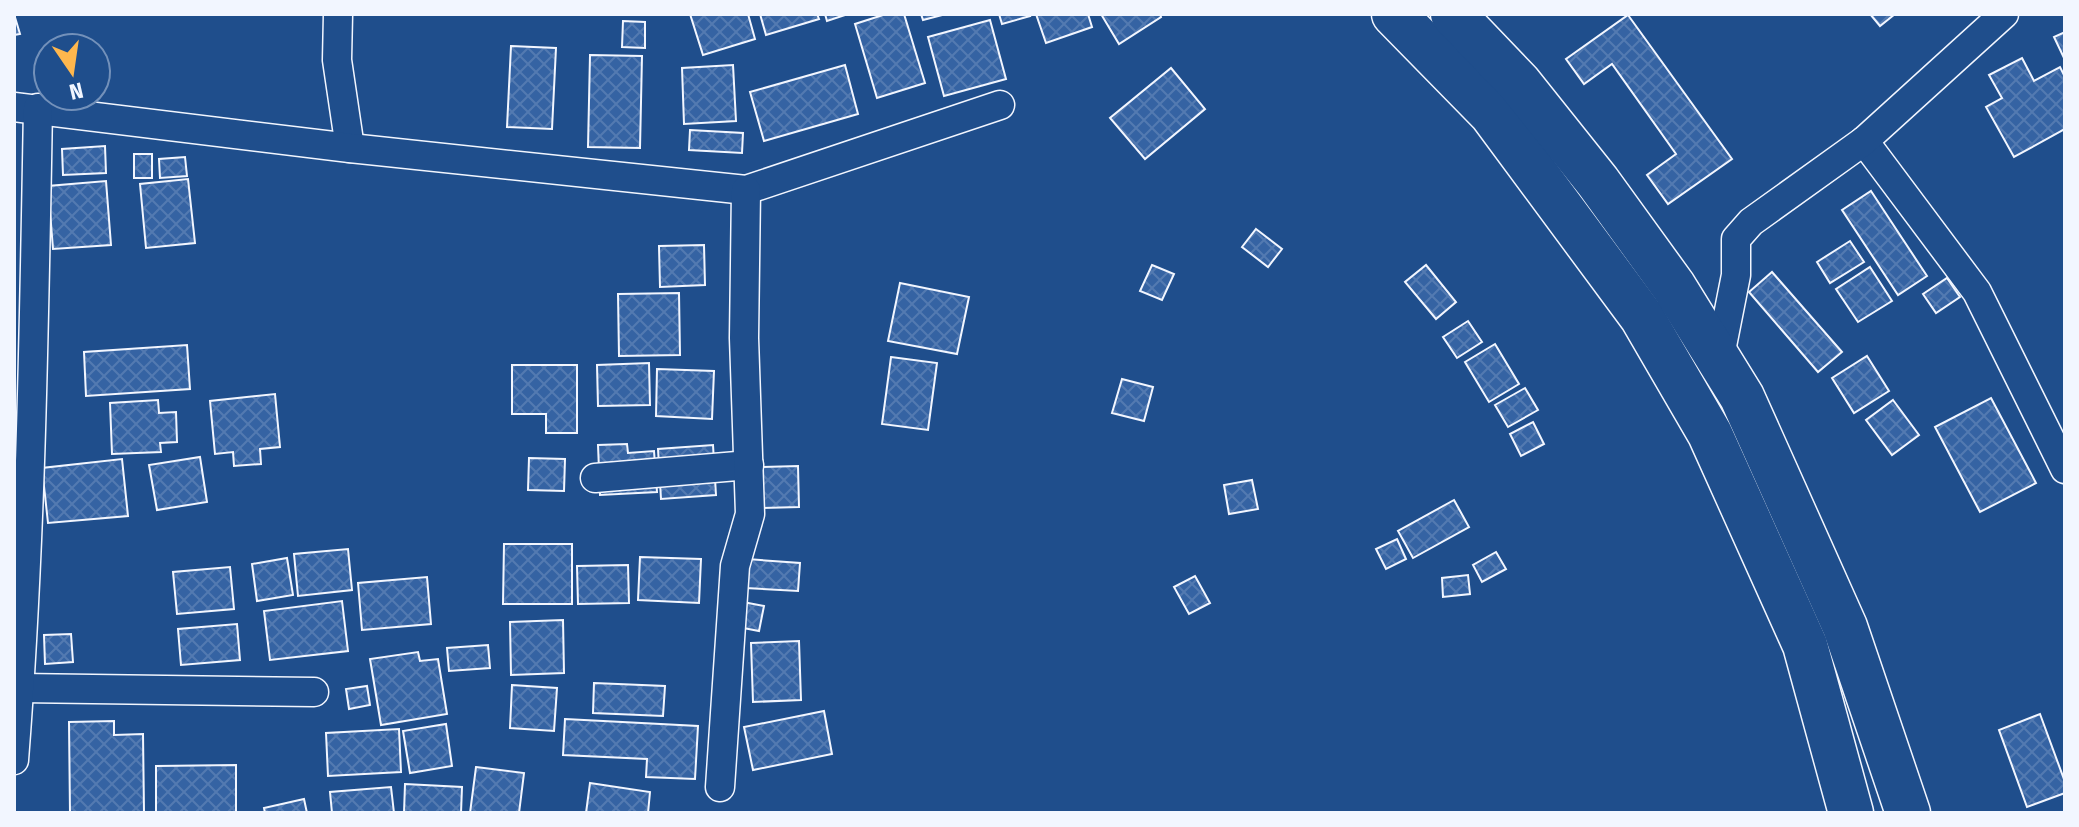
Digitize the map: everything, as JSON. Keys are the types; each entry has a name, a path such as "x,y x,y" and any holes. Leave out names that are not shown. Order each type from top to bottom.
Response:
{"highway":[{"path":"1394,14 1491,113 1642,317 1703,421 1805,645 1851,813"},
{"path":"1453,14 1519,83 1598,182 1674,287 1742,397 1845,627 1908,813"}],"street":[{"path":"338,14 337,60 350,148"},
{"path":"1719,361 1736,275 1736,239 1751,222 1864,141 2004,14"},
{"path":"14,760 20,688 33,367 26,108 350,148 746,190 1000,105"},
{"path":"1864,141 1977,292 2065,469"},
{"path":"720,787 735,566 750,514 744,338 746,190"},
{"path":"595,478 749,465"},
{"path":"20,688 314,692"}],"building":[{"path":"14,14 20,34 14,35"},
{"path":"690,14 748,14 755,39 703,55"},
{"path":"760,14 817,14 819,19 766,35"},
{"path":"825,14 848,14 827,21"},
{"path":"886,14 904,14 925,83 877,98 855,24"},
{"path":"921,14 946,14 923,20"},
{"path":"999,14 1029,14 1030,16 1002,24"},
{"path":"1036,14 1088,14 1092,27 1046,43"},
{"path":"1101,14 1160,14 1161,17 1119,44"},
{"path":"1870,14 1895,14 1880,26"},
{"path":"1628,15 1732,159 1668,204 1647,175 1676,154 1612,64 1584,84 1566,59"},
{"path":"990,20 1006,79 944,96 928,37"},
{"path":"623,21 645,22 645,48 622,47"},
{"path":"2065,32 2065,60 2054,37"},
{"path":"511,46 556,48 552,129 507,127"},
{"path":"590,55 642,56 640,148 588,147"},
{"path":"2022,58 2034,81 2060,67 2065,77 2065,129 2014,157 1986,107 2002,98 1989,75"},
{"path":"733,65 736,121 684,124 682,68"},
{"path":"845,65 858,114 764,141 750,92"},
{"path":"1171,68 1205,109 1145,159 1110,118"},
{"path":"690,130 743,133 742,153 689,150"},
{"path":"105,146 106,173 63,175 62,149"},
{"path":"134,154 152,154 152,178 134,178"},
{"path":"185,157 187,176 160,178 159,159"},
{"path":"188,179 195,243 146,248 140,184"},
{"path":"106,181 111,245 53,249 48,186"},
{"path":"1871,191 1927,276 1898,295 1842,210"},
{"path":"1256,229 1282,249 1268,267 1242,247"},
{"path":"1850,241 1864,262 1830,283 1817,262"},
{"path":"704,245 705,285 660,287 659,246"},
{"path":"1152,265 1174,274 1162,300 1140,291"},
{"path":"1426,265 1456,302 1436,319 1405,282"},
{"path":"1870,267 1892,301 1858,322 1836,289"},
{"path":"1772,272 1842,352 1818,372 1749,292"},
{"path":"1947,278 1960,297 1936,313 1923,294"},
{"path":"900,283 969,297 957,354 888,341"},
{"path":"679,293 680,355 619,356 618,294"},
{"path":"1468,321 1482,342 1457,358 1443,337"},
{"path":"1495,344 1519,384 1489,402 1465,362"},
{"path":"187,345 190,389 86,396 84,352"},
{"path":"1867,356 1889,391 1854,413 1832,378"},
{"path":"891,357 937,363 928,430 882,424"},
{"path":"649,363 650,405 598,406 597,365"},
{"path":"512,365 577,365 577,433 546,433 546,414 512,414"},
{"path":"657,369 714,371 712,419 656,416"},
{"path":"1122,379 1153,387 1144,421 1112,413"},
{"path":"1525,388 1538,410 1508,427 1495,405"},
{"path":"275,394 280,447 260,449 261,464 234,466 233,452 215,454 210,401"},
{"path":"1991,398 2036,483 1980,512 1935,427"},
{"path":"158,400 159,413 176,412 177,442 160,443 161,452 112,454 110,403"},
{"path":"1893,400 1919,435 1892,455 1866,420"},
{"path":"1533,422 1544,444 1521,456 1510,434"},
{"path":"627,444 628,453 654,451 657,492 600,495 598,445"},
{"path":"713,445 716,495 661,499 658,449"},
{"path":"200,457 207,502 157,510 149,465"},
{"path":"529,458 565,459 564,491 528,490"},
{"path":"122,459 128,516 48,523 42,468"},
{"path":"798,466 799,507 759,508 758,467"},
{"path":"1252,480 1258,509 1229,514 1224,485"},
{"path":"1454,500 1469,527 1413,558 1398,531"},
{"path":"1397,539 1406,559 1386,569 1376,549"},
{"path":"504,544 572,544 572,604 503,604"},
{"path":"348,549 352,590 298,596 294,554"},
{"path":"1496,552 1506,569 1482,582 1473,565"},
{"path":"640,557 701,559 699,603 638,600"},
{"path":"287,558 293,595 257,601 252,564"},
{"path":"747,559 800,563 798,591 746,588"},
{"path":"628,565 629,603 578,604 577,566"},
{"path":"230,567 234,609 177,614 173,572"},
{"path":"1468,575 1470,594 1443,597 1442,578"},
{"path":"1195,576 1210,603 1189,614 1174,587"},
{"path":"427,577 431,624 362,630 358,583"},
{"path":"342,601 348,651 270,660 264,611"},
{"path":"743,602 764,606 759,631 738,627"},
{"path":"563,620 564,673 511,675 510,622"},
{"path":"237,624 240,660 181,665 178,629"},
{"path":"71,634 73,662 45,664 44,635"},
{"path":"799,641 801,700 753,702 751,643"},
{"path":"488,645 490,668 449,671 447,648"},
{"path":"418,652 420,661 438,659 447,714 381,725 370,659"},
{"path":"594,683 665,686 663,716 593,713"},
{"path":"512,685 557,688 554,731 510,728"},
{"path":"367,686 370,705 349,709 346,689"},
{"path":"824,711 832,754 753,770 744,727"},
{"path":"2040,714 2065,782 2065,793 2027,807 1999,730"},
{"path":"565,719 698,726 695,779 646,777 647,759 563,755"},
{"path":"114,721 114,735 143,734 144,812 70,813 69,722"},
{"path":"446,724 452,766 410,773 403,731"},
{"path":"399,729 401,772 328,776 326,733"},
{"path":"236,765 236,813 156,813 156,766"},
{"path":"476,767 524,773 519,813 470,813"},
{"path":"590,783 650,792 648,813 586,813"},
{"path":"405,784 462,787 461,813 404,813"},
{"path":"391,787 394,813 332,813 330,792"},
{"path":"304,799 307,813 265,813 264,808"}]}
